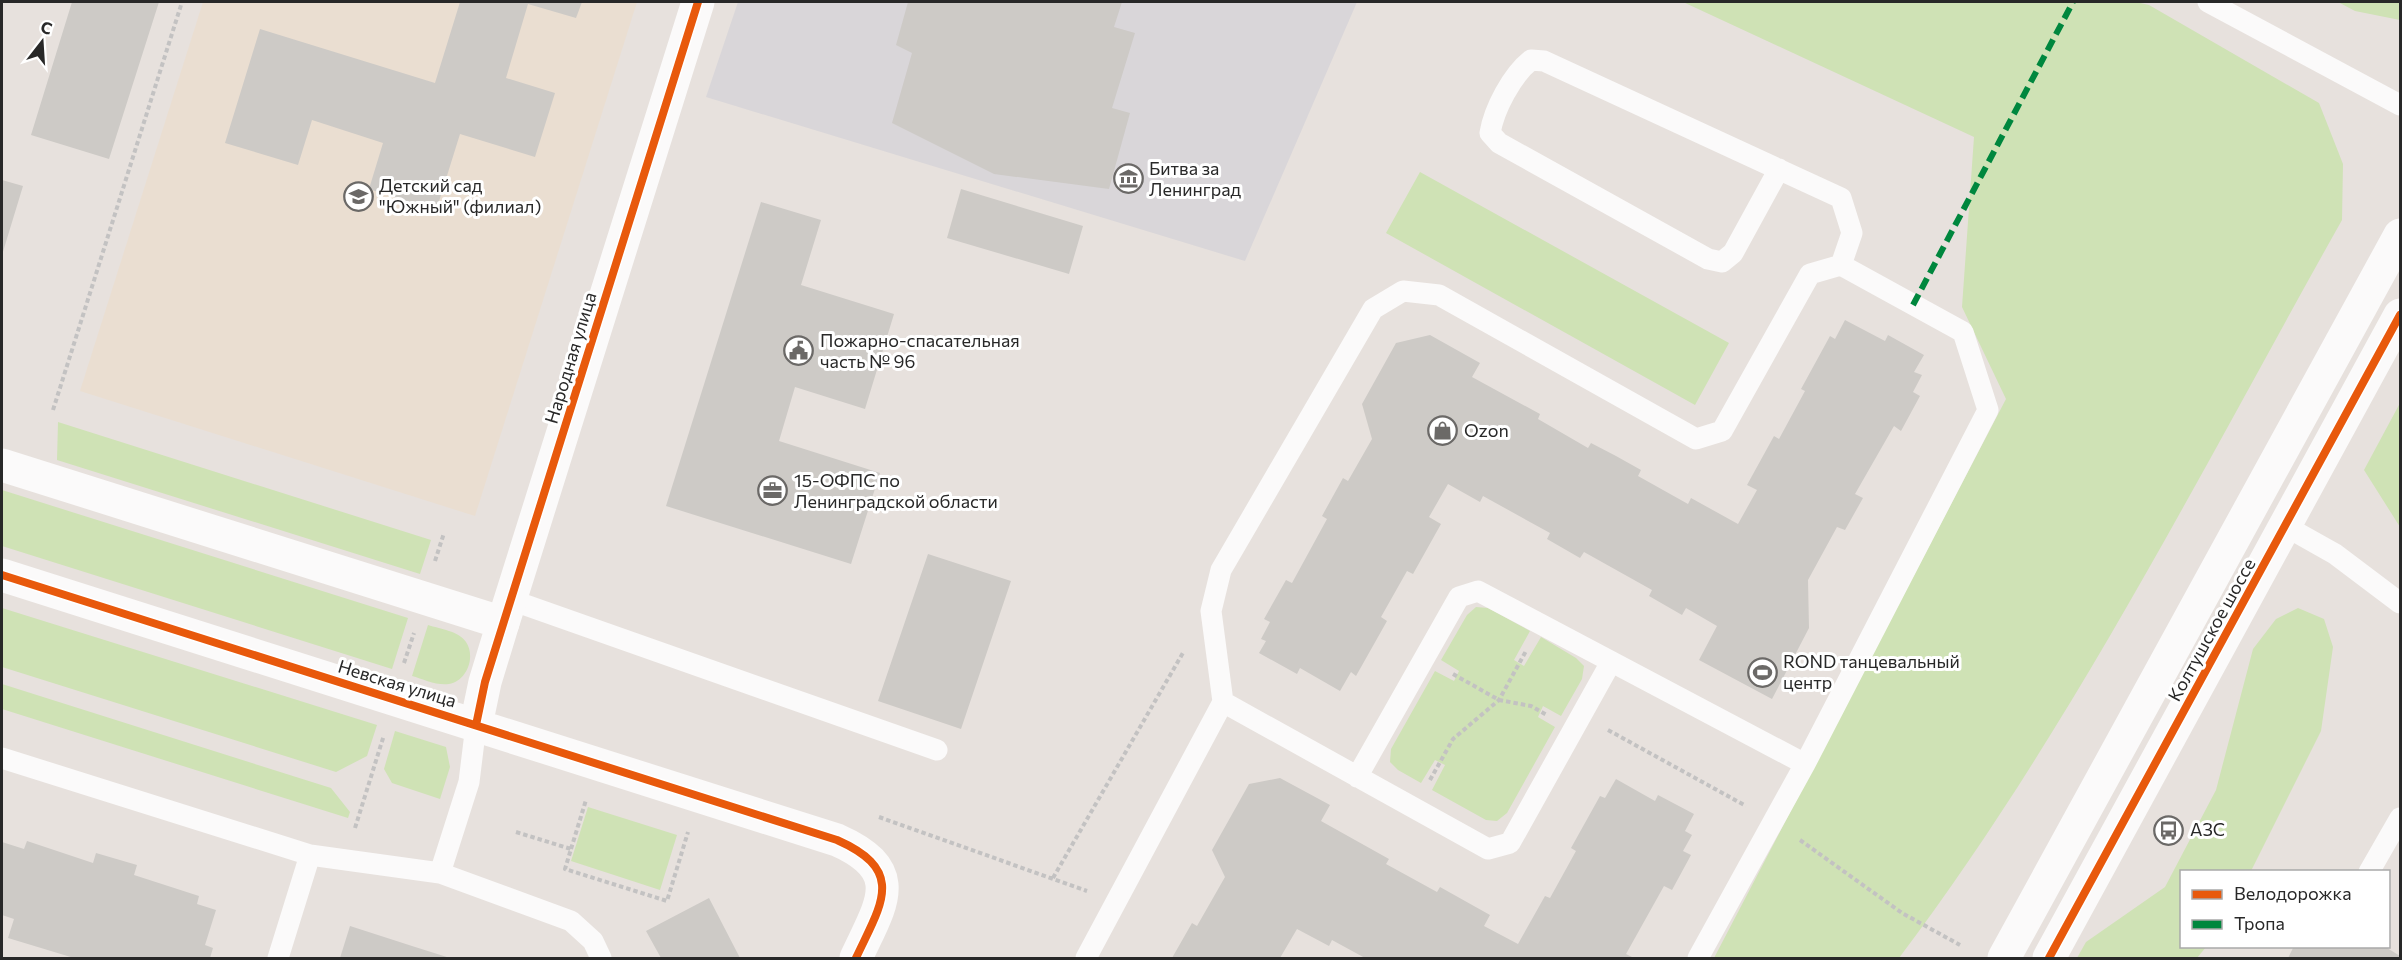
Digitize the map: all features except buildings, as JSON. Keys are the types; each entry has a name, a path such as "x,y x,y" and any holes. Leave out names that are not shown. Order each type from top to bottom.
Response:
{"street":[{"name":"Народная улица","path":"476,725 485,682 698,2"},
{"name":"Колтушское шоссе","path":"2004,958 2400,235"},
{"name":"Колтушское шоссе","path":"2049,958 2400,315"},
{"path":"2,465 507,612"},
{"name":"Невская улица","path":"2,575 837,840 859,850 878,868 884,890 879,909 856,958"}],"lane":[{"path":"2208,2 2400,105"},
{"path":"1779,170 1733,253 1722,262 1708,259 1499,143 1490,133 1492,119 1521,68 1531,60 1544,61 1841,198 1852,233 1841,265"},
{"path":"1086,958 1223,702 1211,611 1221,570 1372,309 1403,291 1439,295 1696,439 1722,431 1810,274 1841,265 1963,332 1988,410 1805,764 1698,958"},
{"path":"2285,526 2336,554 2400,603"},
{"path":"1357,777 1459,597 1478,591 1805,764"},
{"path":"507,612 937,750"},
{"path":"1223,702 1488,849 1510,843 1611,662"},
{"path":"440,873 469,783 476,725"},
{"path":"2,758 310,855 440,873 571,921 593,941 601,958"},
{"path":"2370,870 2398,828"},
{"path":"278,958 310,855"}],"path":[{"path":"53,410 182,2"},
{"path":"433,566 444,533"},
{"path":"1053,878 1187,646 1211,611"},
{"path":"1414,808 1453,739 1499,700 1541,624"},
{"path":"401,672 415,631"},
{"path":"1424,658 1499,700 1531,706 1577,723 1774,821 1902,913 1960,945"},
{"path":"345,860 386,728"},
{"path":"598,803 587,799 565,869 667,901 689,831 677,827"},
{"path":"870,814 1117,902"},
{"path":"516,832 571,849"}],"shaded area":[{"name":"Детский сад \"Южный\" (филиал)","path":"203,2 637,2 475,516 80,391"},
{"name":"Битва за Ленинград","path":"738,2 1357,2 1245,261 706,97"}],"green space":[{"path":"1683,2 2136,2 2149,5 2319,103 2343,164 2342,220 2186,503 2078,690 2021,782 1962,871 1899,958 1714,958 2006,399 1962,307 1974,137"},
{"path":"2338,2 2400,2 2400,20 2355,11"},
{"path":"1420,172 1729,343 1695,405 1386,233"},
{"path":"2400,403 2400,527 2364,470"},
{"path":"58,422 431,540 420,574 57,460"},
{"path":"2,490 408,618 392,669 2,546"},
{"path":"1476,607 1488,608 1530,631 1514,660 1524,666 1541,637 1576,658 1584,666 1582,679 1561,716 1543,706 1538,717 1555,727 1507,813 1497,821 1486,820 1432,790 1445,765 1435,760 1421,783 1398,770 1390,762 1391,749 1435,671 1454,681 1459,671 1441,660 1467,615"},
{"path":"2,608 377,725 367,756 336,772 2,667"},
{"path":"2298,608 2324,619 2333,647 2321,731 2252,870 2180,870 2180,948 2205,948 2197,958 2077,958 2086,942 2165,887 2216,790 2253,649 2276,619"},
{"path":"428,625 459,635 469,648 468,668 455,682 440,684 412,676"},
{"path":"2,684 331,788 350,812 348,818 2,709"},
{"path":"395,731 446,747 450,767 440,799 392,783 384,769"},
{"path":"588,807 677,835 660,890 571,861"}],"marked path":[{"path":"1913,305 2073,2"}],"cycle path":[{"path":"476,725 485,682 698,2"},
{"path":"2049,958 2400,315"},
{"path":"2,575 837,840 859,852 873,864 880,877 882,890 879,905 856,958"}],"place":[{"name":"Битва за Ленинград","path":"1128,179"},
{"name":"Детский сад \"Южный\" (филиал)","path":"358,196"},
{"name":"Пожарно-спасательная часть № 96","path":"799,351"},
{"name":"Ozon","path":"1443,431"},
{"name":"15-ОФПС по Ленинградской области","path":"773,491"},
{"name":"ROND танцевальный центр","path":"1762,672"},
{"name":"АЗС","path":"2169,830"}]}
